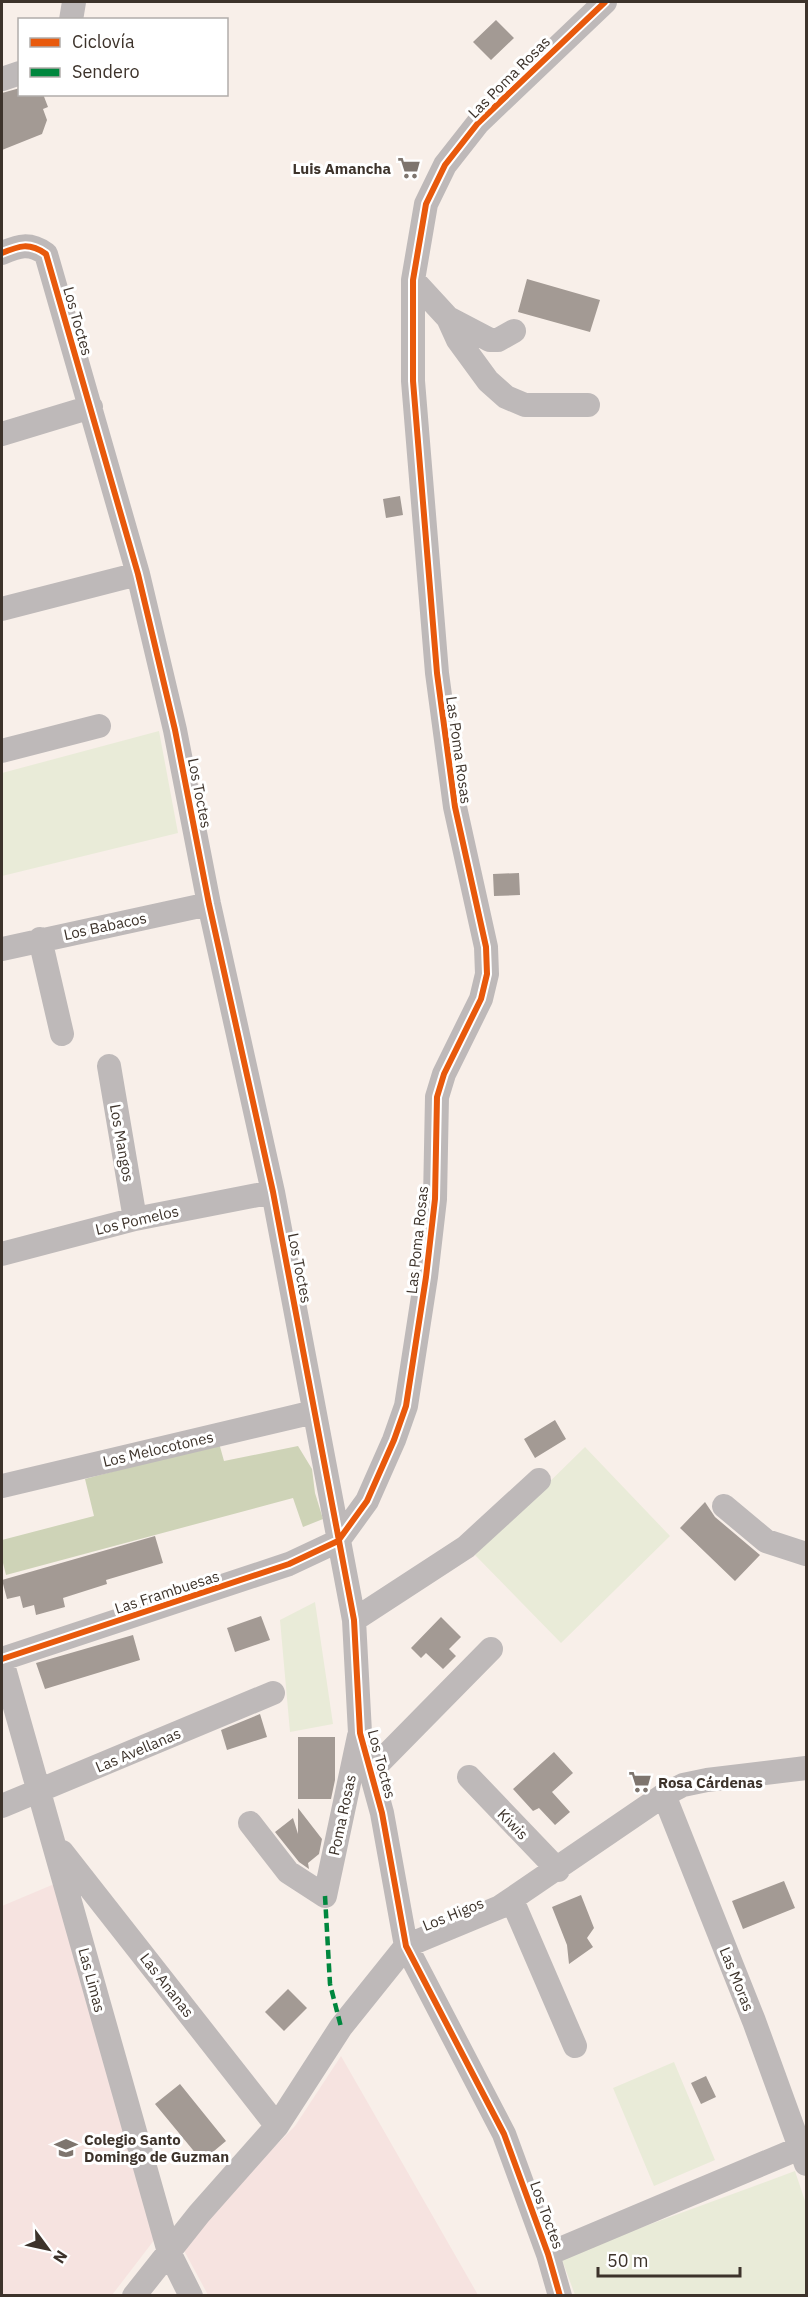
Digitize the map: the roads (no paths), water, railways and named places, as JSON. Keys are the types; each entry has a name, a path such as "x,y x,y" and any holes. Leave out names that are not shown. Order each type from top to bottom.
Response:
{"street":[{"path":"71,18 74,2"},
{"name":"Las Poma Rosas","path":"338,1541 367,1501 382,1471 406,1406 426,1277 435,1198 437,1097 444,1074 481,999 487,974 486,946 455,807 437,673 413,381 413,280 426,204 445,165 478,123 605,2"},
{"path":"2,80 18,74"},
{"name":"Los Toctes","path":"2,253 24,244 36,247 46,254 138,574 175,730 209,904 273,1192 354,1620 360,1733 382,1813 406,1946 504,2134 548,2254 560,2295"},
{"path":"413,280 448,318 458,340 488,381 506,397 525,405 588,405"},
{"path":"448,318 490,340 498,340 514,332"},
{"path":"2,434 90,407"},
{"path":"2,609 138,574"},
{"path":"2,751 99,726"},
{"name":"Los Babacos","path":"2,949 209,904"},
{"path":"40,939 62,1034"},
{"name":"Los Mangos","path":"109,1066 135,1219"},
{"name":"Los Pomelos","path":"2,1254 135,1219 273,1192"},
{"name":"Los Melocotones","path":"2,1486 314,1412"},
{"path":"354,1620 466,1547 539,1480"},
{"path":"724,1506 766,1541 807,1554"},
{"name":"Las Frambuesas","path":"2,1660 289,1564 338,1541"},
{"path":"370,1772 491,1649"},
{"name":"Las Limas","path":"2,1660 169,2252 192,2295"},
{"name":"Las Avellanas","path":"2,1806 273,1693"},
{"name":"Poma Rosas","path":"250,1823 288,1872 326,1896 360,1733"},
{"name":"Los Higos","path":"134,2295 277,2126 341,2027 406,1946 500,1907 558,1870 664,1795 683,1785 807,1768"},
{"name":"Kiwis","path":"469,1777 558,1870"},
{"name":"Las Moras","path":"664,1795 754,2021 803,2156"},
{"name":"Las Ananas","path":"55,1844 277,2126"},
{"path":"512,1900 575,2046"},
{"path":"548,2254 803,2156"}],"place":[{"name":"Luis Amancha","path":"409,168"},
{"name":"Rosa Cárdenas","path":"640,1782"},
{"name":"Colegio Santo Domingo de Guzman","path":"66,2148"}]}
